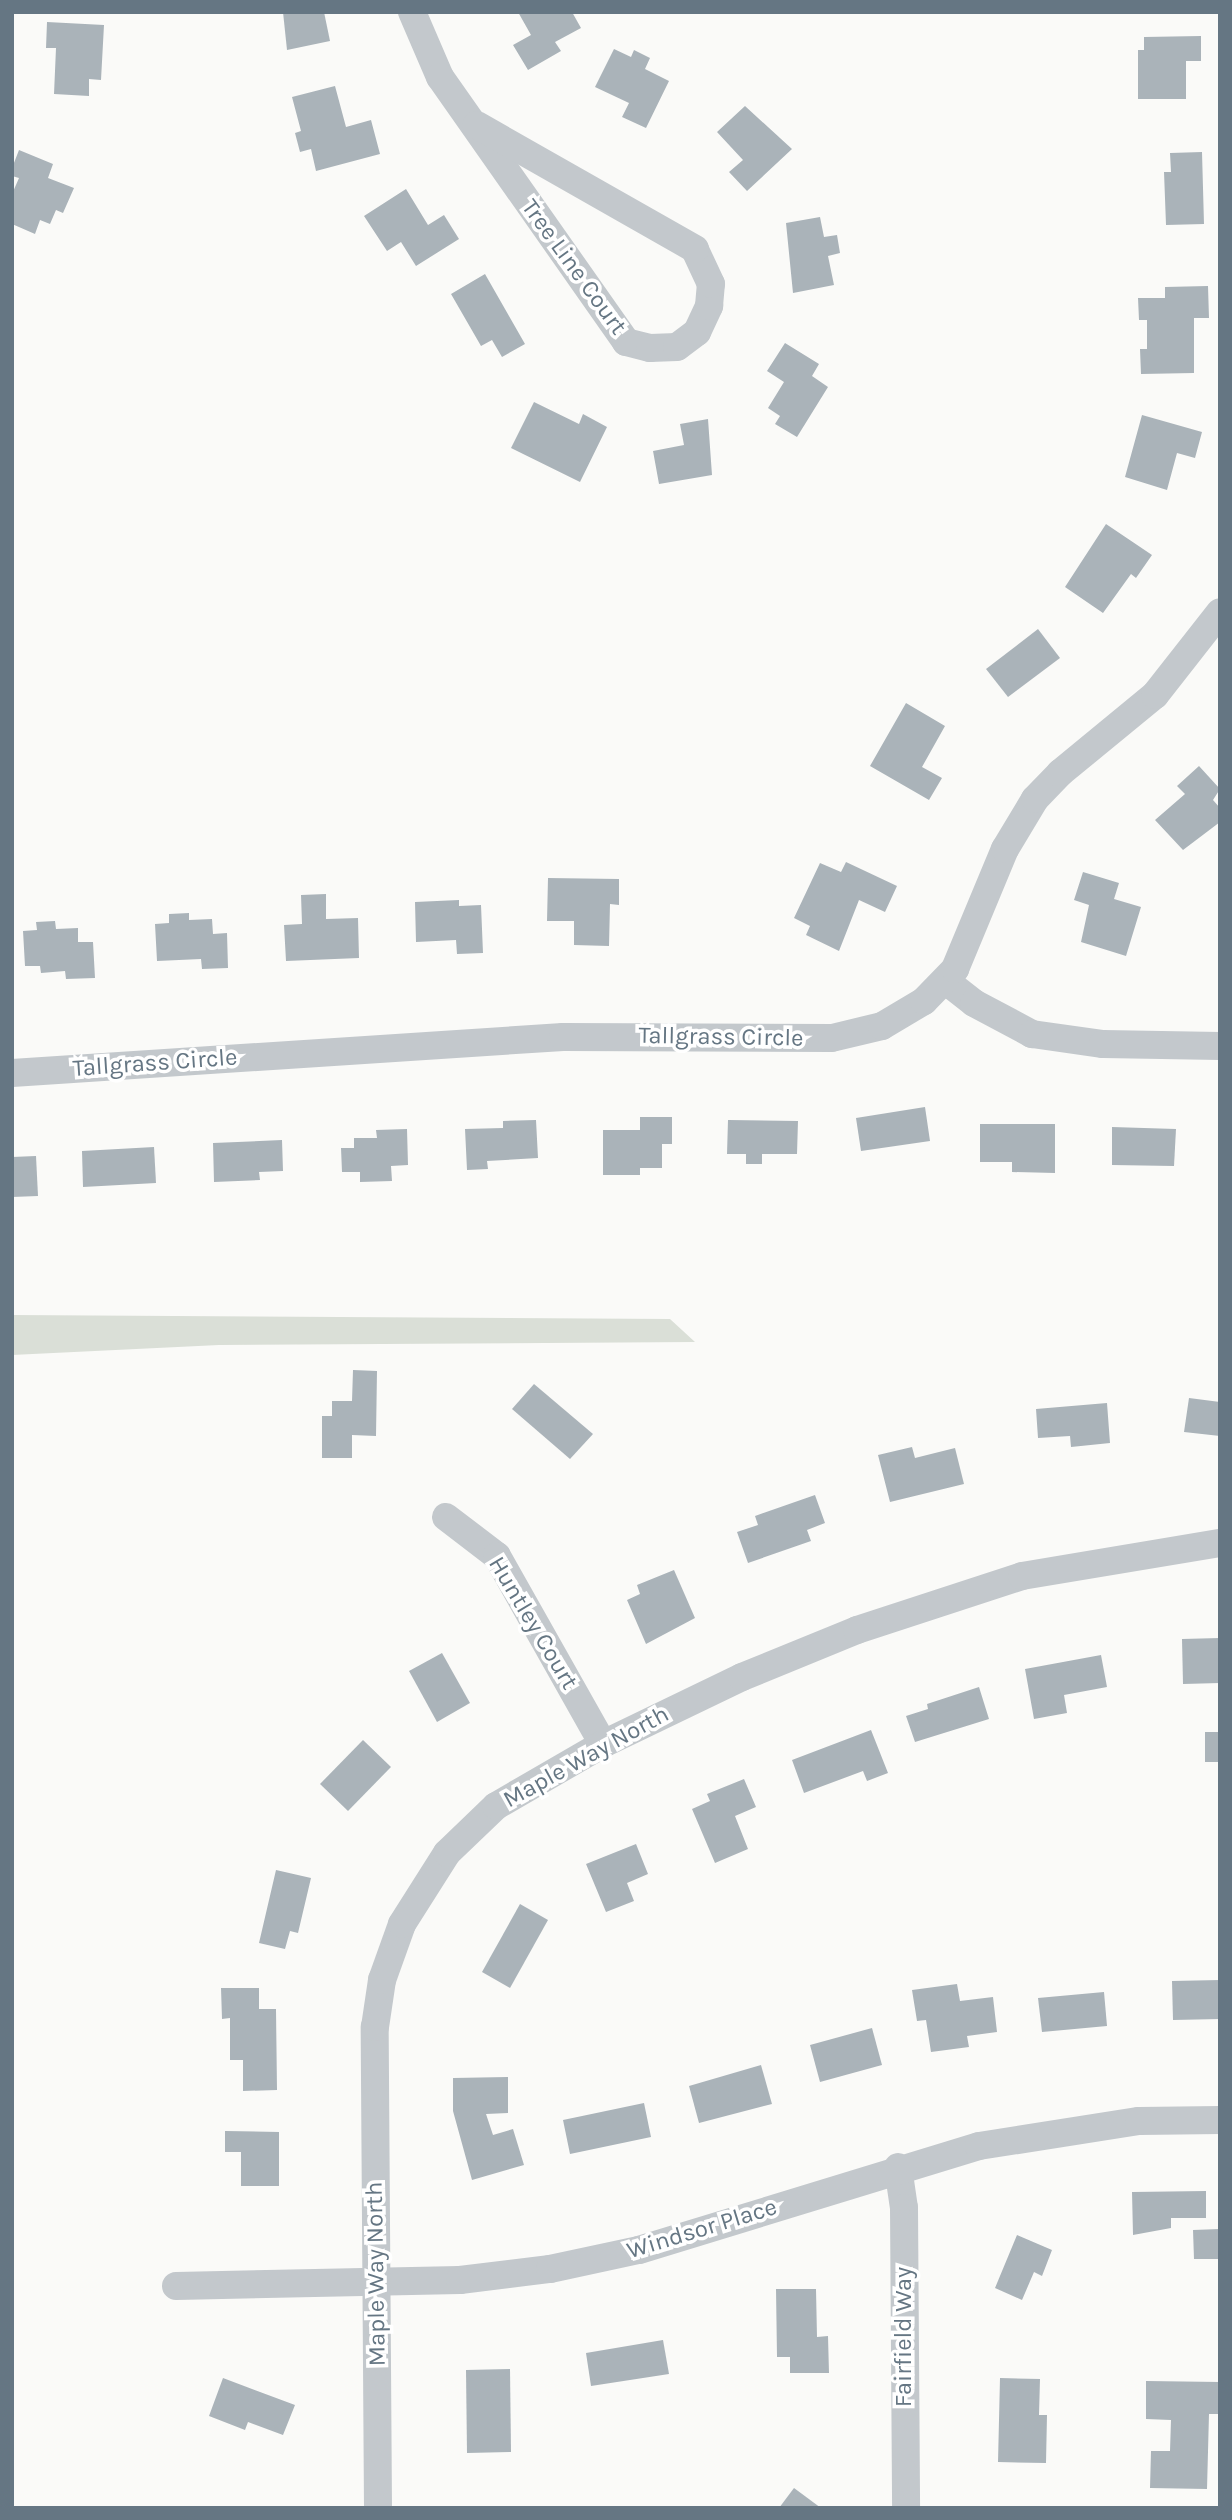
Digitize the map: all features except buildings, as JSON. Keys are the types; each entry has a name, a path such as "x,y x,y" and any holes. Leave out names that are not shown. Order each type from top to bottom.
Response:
{"street":[{"name":"Tree Line Court","path":"412,12 440,77 477,125 540,224 626,342 650,348 677,347 697,332 709,306 711,284 695,249 477,125"},
{"name":"Tallgrass Circle","path":"12,1073 563,1037 832,1038 882,1026 925,1001 946,981 967,947 1019,821 1060,773 1155,695 1183,664 1220,612"},
{"path":"946,981 1002,1020 1043,1036 1103,1044 1220,1046"},
{"name":"Huntley Court","path":"446,1517 497,1556 603,1744"},
{"name":"Maple Way North","path":"378,2508 375,2027 382,1980 402,1924 428,1878 470,1828 528,1785 603,1744 742,1677 934,1601 1102,1559 1220,1543"},
{"name":"Windsor Place","path":"176,2286 377,2284 504,2276 639,2250 898,2167 1060,2130 1220,2120"},
{"name":"Fairfield Way","path":"898,2167 904,2208 906,2508"}],"shaded area":[{"path":"12,1315 670,1319 695,1342 219,1345 12,1355"}]}
